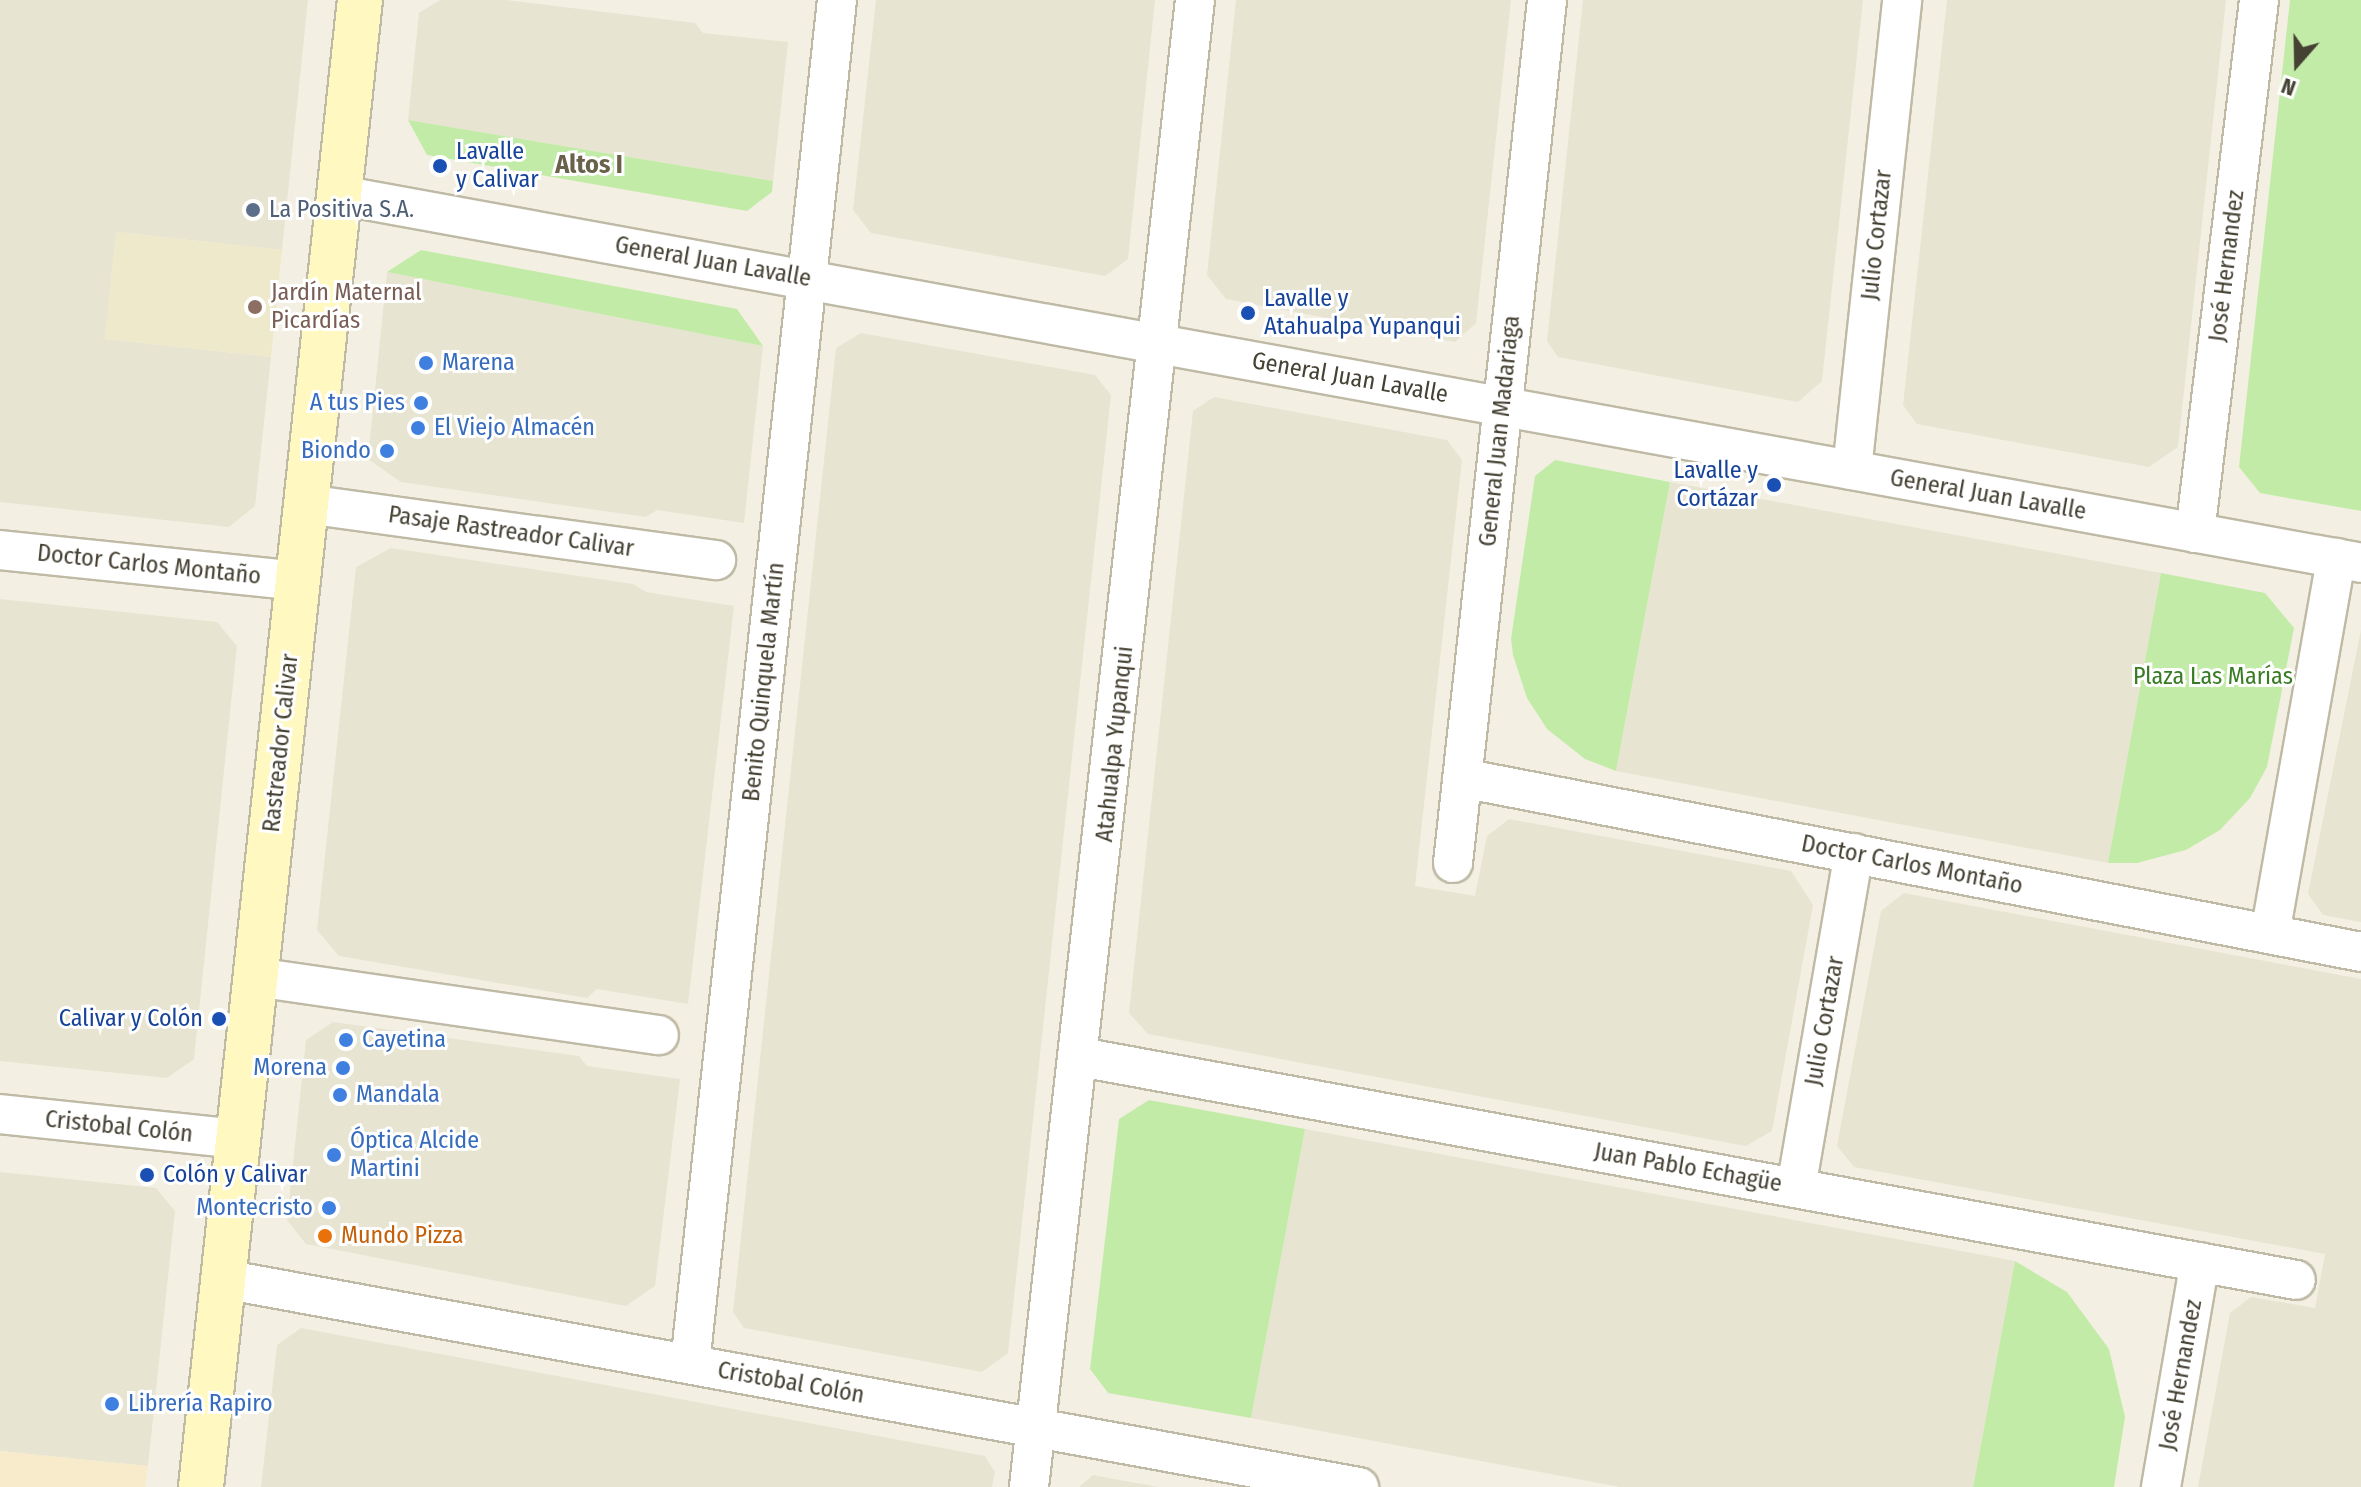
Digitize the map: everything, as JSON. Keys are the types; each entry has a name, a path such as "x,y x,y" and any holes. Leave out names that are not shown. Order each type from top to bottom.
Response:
{"main road":[{"name":"Rastreador Calivar","path":"201,1487 360,0"}],"street":[{"name":"Benito Quinquela Martín","path":"690,1364 837,0"},
{"name":"Atahualpa Yupanqui","path":"1029,1487 1039,1429 1195,0"},
{"name":"General Juan Madariaga","path":"1453,863 1547,0"},
{"name":"Julio Cortazar","path":"1852,470 1902,0"},
{"name":"José Hernandez","path":"2195,533 2259,0"},
{"name":"General Juan Lavalle","path":"339,195 2348,561"},
{"name":"Pasaje Rastreador Calivar","path":"306,504 716,560"},
{"name":"Doctor Carlos Montaño","path":"0,550 298,581"},
{"path":"2270,934 2348,561"},
{"name":"Doctor Carlos Montaño","path":"1462,778 2361,952"},
{"name":"Julio Cortazar","path":"1796,1188 1854,853"},
{"path":"255,977 659,1035"},
{"name":"Juan Pablo Echagüe","path":"1080,1057 2296,1280"},
{"name":"Cristobal Colón","path":"0,1114 238,1139"},
{"name":"José Hernandez","path":"2161,1487 2200,1262"},
{"name":"Cristobal Colón","path":"223,1279 1359,1487"}],"shaded area":[{"path":"0,0 308,0 282,250 116,232 105,339 271,357 255,506 229,527 0,502"},
{"path":"440,0 506,0 695,23 703,33 788,42 773,181 408,120 419,13"},
{"path":"876,0 1155,0 1128,259 1105,276 871,233 853,210"},
{"path":"1236,0 1511,0 1476,323 1455,342 1226,299 1207,275"},
{"path":"1583,0 1863,0 1822,381 1798,402 1558,357 1547,341"},
{"path":"1947,0 2226,0 2178,447 2149,467 1917,424 1903,405"},
{"name":"Jardín Maternal Picardías","path":"116,232 282,250 271,357 105,339"},
{"path":"387,272 763,346 744,523 657,510 646,517 401,482 368,459"},
{"path":"861,333 1095,375 1111,395 1008,1353 982,1372 744,1328 733,1312 836,348"},
{"path":"1214,397 1447,440 1462,460 1415,886 1475,896 1487,836 1509,819 1791,871 1813,905 1772,1131 1746,1146 1713,1140 1148,1034 1129,1013 1193,411"},
{"path":"1670,482 2161,573 2108,863 1616,771"},
{"path":"391,548 633,584 646,592 734,606 688,1004 597,989 587,998 339,956 317,930 356,567"},
{"path":"0,599 217,622 237,646 194,1059 167,1078 0,1061"},
{"path":"2361,630 2361,922 2323,915 2308,894"},
{"path":"1904,893 2361,979 2361,1487 2198,1487 2230,1313 2251,1297 2315,1308 2325,1254 1854,1167 1837,1146 1881,911"},
{"path":"333,1022 579,1056 587,1066 680,1079 655,1286 626,1306 306,1244 287,1220 306,1040"},
{"path":"1305,1129 2015,1261 1973,1487 1620,1487 1251,1418"},
{"path":"0,1172 156,1188 175,1211 148,1466 0,1451"},
{"path":"301,1328 985,1456 995,1472 992,1487 261,1487 277,1345"},
{"path":"0,1451 148,1466 145,1487 0,1487"},
{"path":"1093,1475 1125,1481 1159,1487 1079,1487"}],"green space":[{"path":"2290,0 2361,0 2361,511 2260,493 2239,467"},
{"path":"408,120 773,181 772,192 747,211 427,155"},
{"path":"421,250 737,309 763,346 387,272"},
{"path":"1555,460 1670,482 1616,771 1585,759 1547,729 1527,698 1513,655 1511,639 1535,476"},
{"name":"Plaza Las Marías","path":"2161,573 2265,593 2294,628 2267,767 2250,798 2220,830 2186,850 2137,863 2108,863"},
{"path":"1149,1100 1305,1129 1251,1418 1108,1393 1090,1369 1119,1119"},
{"path":"2015,1261 2067,1292 2109,1349 2125,1417 2114,1487 1973,1487"}],"place":[{"name":"Lavalle y Calivar","path":"440,166"},
{"name":"La Positiva S.A.","path":"253,210"},
{"name":"Jardín Maternal Picardías","path":"255,307"},
{"name":"Lavalle y Atahualpa Yupanqui","path":"1248,313"},
{"name":"Marena","path":"426,363"},
{"name":"A tus Pies","path":"421,403"},
{"name":"El Viejo Almacén","path":"418,428"},
{"name":"Biondo","path":"387,451"},
{"name":"Lavalle y Cortázar","path":"1774,485"},
{"name":"Calivar y Colón","path":"219,1019"},
{"name":"Cayetina","path":"346,1040"},
{"name":"Morena","path":"343,1068"},
{"name":"Mandala","path":"340,1095"},
{"name":"Óptica Alcide Martini","path":"334,1155"},
{"name":"Colón y Calivar","path":"147,1175"},
{"name":"Montecristo","path":"329,1208"},
{"name":"Mundo Pizza","path":"325,1236"},
{"name":"Librería Rapiro","path":"112,1404"}],"district":[{"name":"Altos I","path":"589,165"}]}
